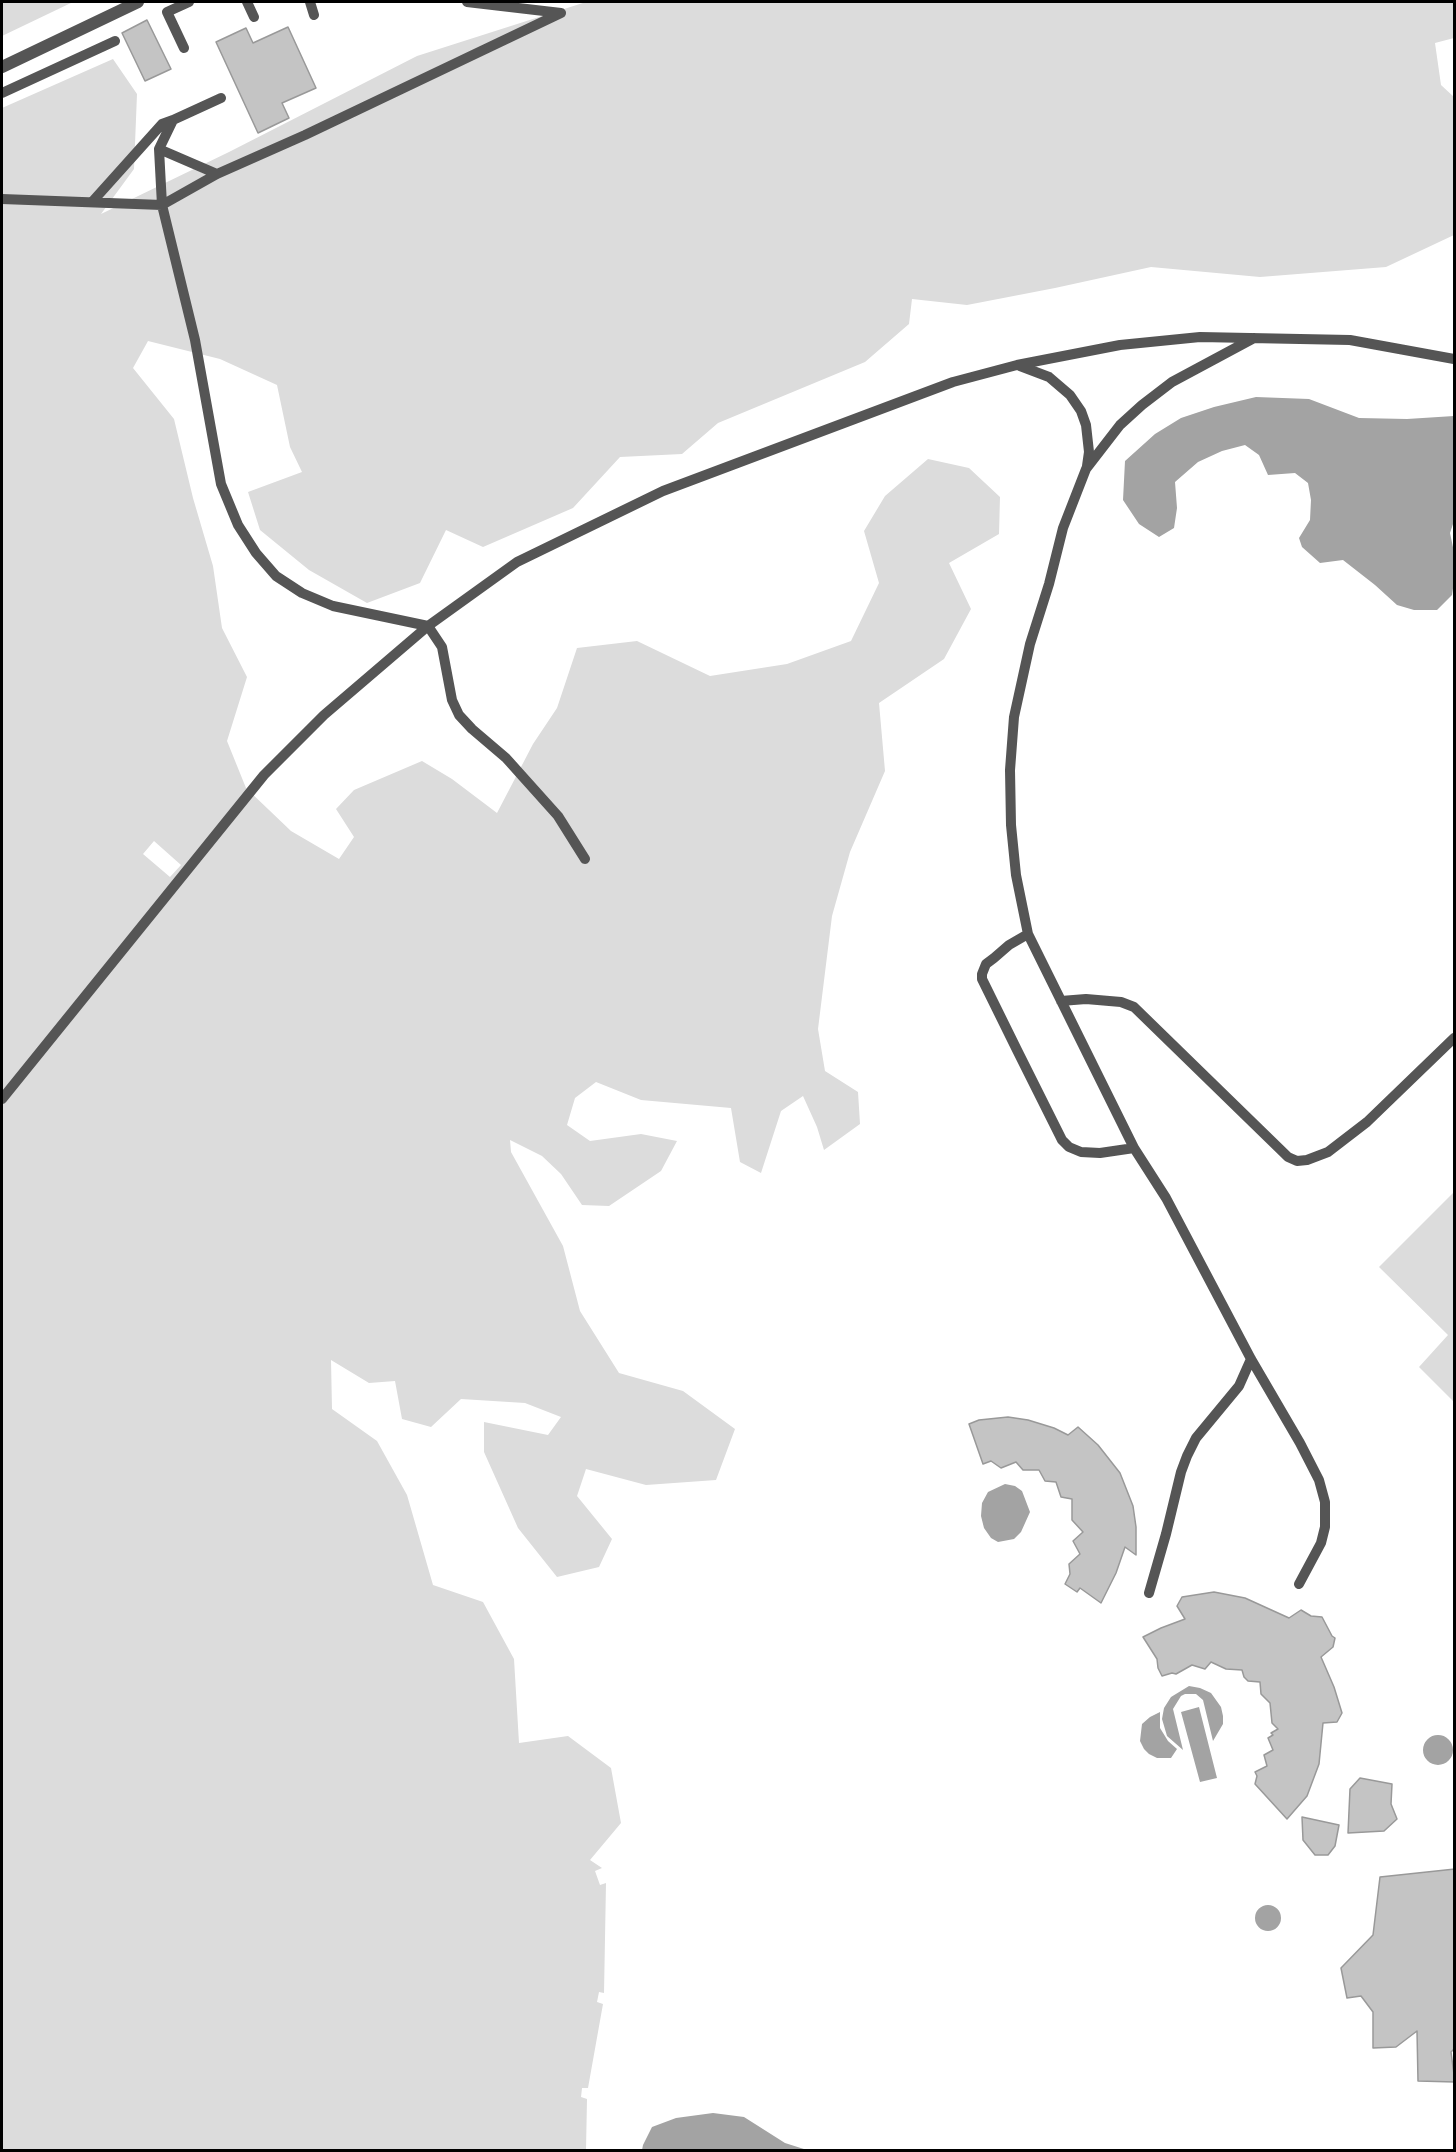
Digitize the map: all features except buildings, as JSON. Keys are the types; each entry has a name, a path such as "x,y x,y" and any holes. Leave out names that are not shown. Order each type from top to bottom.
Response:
{"street":[{"path":"2,67 138,2"}],"lane":[{"path":"184,48 167,12 189,2"},
{"path":"247,2 254,17"},
{"path":"310,2 314,15"},
{"path":"2,199 162,205 217,174 305,135 561,13 467,2"},
{"path":"2,93 115,41"},
{"path":"92,202 162,124 221,98"},
{"path":"173,120 159,148 162,205 195,340 221,484 238,525 276,576 302,593 333,606 428,626 442,647 452,699 459,715 506,758 558,816 585,859"},
{"path":"159,148 217,174"},
{"path":"2,1099 264,775 324,715 428,626 517,562 663,490 953,382 1017,365 1120,345 1200,337 1350,340 1455,359"},
{"path":"1086,469 1120,425 1142,405 1172,382 1255,338"},
{"path":"1017,365 1036,370 1049,377 1070,395 1081,411 1086,425 1089,452 1086,469 1063,528 1049,584 1030,644 1014,717 1010,770 1011,825 1016,875 1028,934 1134,1148 1166,1198 1318,1480 1325,1502 1325,1527 1321,1544 1299,1584"},
{"path":"1028,934 1009,945 986,964 982,980 1062,1140 1069,1147 1081,1152 1100,1153 1134,1148"},
{"path":"1061,1001 1086,999 1121,1002 1134,1007 1288,1156 1298,1161 1328,1152 1359,1128 1455,1038"},
{"path":"1149,1593 1187,1456 1196,1438 1239,1386 1251,1359"}],"shaded area":[{"path":"2,2 73,2 2,36"},
{"path":"586,2 1454,2 1454,38 1435,43 1441,85 1454,97 1454,235 1386,267 1260,277 1151,267 967,305 912,299 909,324 865,362 718,423 682,454 620,457 573,508 483,547 446,530 420,583 367,603 309,570 260,530 248,492 302,472 290,447 277,385 220,359 148,341 133,368 174,419 193,498 213,566 222,628 247,677 227,741 246,788 291,831 339,859 354,837 336,809 354,790 422,761 452,779 497,813 533,744 557,708 577,648 637,641 710,676 787,664 851,641 879,583 864,531 885,496 928,459 969,468 1000,497 999,534 949,563 971,609 944,659 879,703 885,771 850,852 832,916 818,1029 825,1071 858,1092 860,1124 824,1150 817,1127 803,1096 781,1111 761,1173 740,1162 731,1108 641,1100 596,1082 575,1098 567,1125 590,1141 641,1134 677,1141 661,1171 609,1206 582,1205 561,1174 542,1156 510,1140 511,1152 563,1246 580,1311 619,1373 683,1391 735,1429 716,1480 646,1485 586,1469 577,1496 612,1539 599,1567 557,1577 518,1528 484,1452 484,1422 548,1435 561,1417 525,1403 461,1399 431,1427 402,1419 395,1381 369,1383 331,1360 332,1409 377,1441 407,1495 433,1585 483,1602 514,1659 519,1743 568,1736 611,1768 621,1823 590,1860 602,1868 595,1871 600,1885 606,1883 604,1993 599,1992 597,2002 603,2004 588,2088 582,2088 581,2097 587,2099 586,2150 2,2150 2,108 113,59 137,94 134,169 101,214 417,56","holes":["154,841 181,865 170,877 143,854"]},
{"path":"1256,397 1309,399 1359,418 1407,419 1454,416 1454,521 1450,533 1454,552 1454,582 1452,595 1437,610 1414,610 1397,605 1343,560 1320,563 1302,547 1299,538 1310,520 1311,500 1308,483 1295,473 1268,475 1259,455 1245,445 1222,451 1198,462 1175,482 1177,508 1174,528 1159,537 1139,524 1123,500 1125,461 1155,434 1181,418"},
{"path":"1454,1192 1454,1402 1419,1367 1448,1335 1379,1267"},
{"path":"1005,1484 1015,1486 1022,1491 1030,1512 1021,1532 1014,1539 998,1542 991,1538 984,1528 981,1516 982,1503 988,1492"},
{"path":"1189,1686 1211,1693 1221,1707 1223,1724 1213,1741 1203,1700 1196,1694 1181,1696 1173,1709 1183,1750 1167,1736 1162,1719 1164,1708 1171,1697"},
{"path":"1199,1707 1217,1778 1200,1782 1181,1712"},
{"path":"1160,1712 1160,1728 1168,1741 1177,1749 1171,1758 1157,1758 1149,1754 1140,1741 1142,1724"},
{"path":"1438,1735 1449,1739 1453,1750 1449,1761 1438,1765 1427,1761 1423,1750 1427,1739"},
{"path":"1268,1905 1277,1909 1281,1918 1277,1927 1268,1931 1259,1927 1255,1918 1259,1909"},
{"path":"713,2113 744,2117 785,2143 807,2150 642,2150 652,2127 676,2118"}]}
